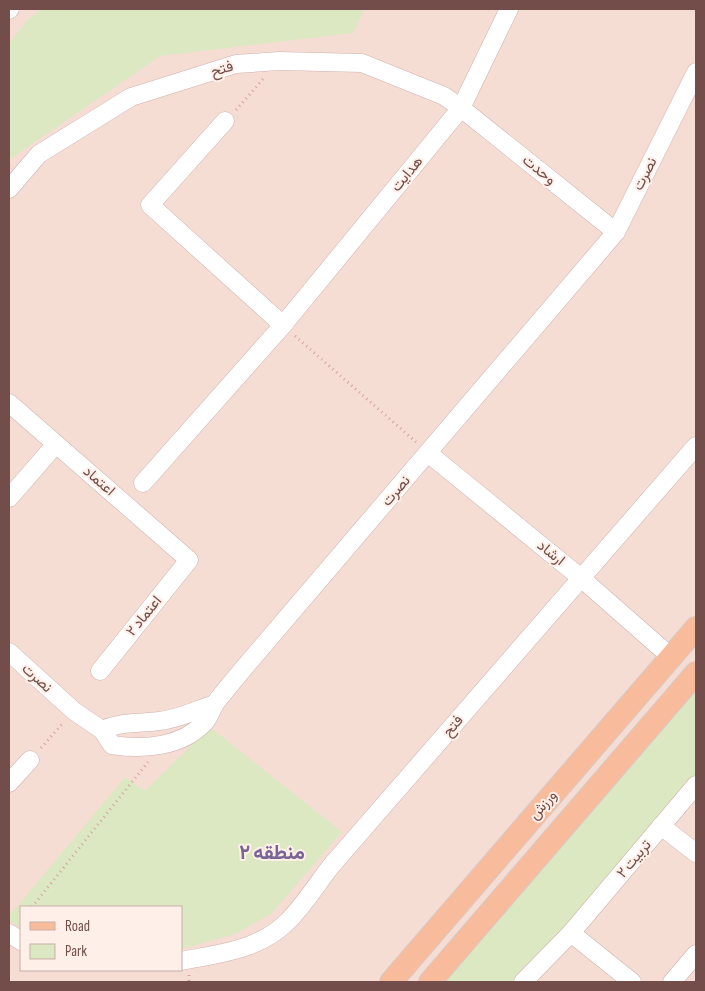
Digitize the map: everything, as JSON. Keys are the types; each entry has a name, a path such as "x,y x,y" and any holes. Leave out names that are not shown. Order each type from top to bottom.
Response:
{"main road":[{"name":"ورزش","path":"390,982 696,628"},
{"name":"ورزش","path":"430,982 696,673"}],"street":[{"name":"هدایت","path":"143,483 283,325 462,108 509,9"},
{"name":"فتح","path":"9,189 39,154 131,97 236,64 280,61 362,63 444,96 462,108"},
{"name":"نصرت","path":"9,652 74,710 102,730 112,745 146,747 163,744 192,734 206,721 215,704 616,232 696,72"},
{"name":"وحدت","path":"462,108 616,232"},
{"path":"225,121 150,205 283,325"},
{"name":"اعتماد","path":"9,403 189,560"},
{"path":"9,498 56,444"},
{"name":"فتح","path":"182,961 236,950 262,940 288,922 331,866 696,446"},
{"name":"ارشاد","path":"428,453 581,578 671,657"},
{"name":"اعتماد ۲","path":"100,671 189,560"},
{"path":"102,730 116,723 160,721 174,718 215,704"},
{"path":"9,783 30,760"},
{"name":"تربیت ۲","path":"524,982 571,933 696,785"},
{"path":"662,826 696,853"},
{"path":"9,933 20,940"},
{"path":"571,933 632,982"},
{"path":"672,982 696,954"}],"path":[{"path":"225,121 280,61"},
{"path":"283,325 428,453"},
{"path":"30,760 74,710"},
{"path":"33,906 163,744"}],"shaded area":[{"path":"9,9 696,9 696,982 9,982"}],"green space":[{"path":"42,9 365,9 353,33 160,56 9,160 9,44 28,19"},
{"path":"696,673 696,780 519,982 430,982"},
{"path":"210,727 342,832 271,914 235,934 182,949 182,906 20,906 20,926 9,921 9,916 125,777 145,791"}],"district":[{"name":"منطقه ۲","path":"272,853"}]}
